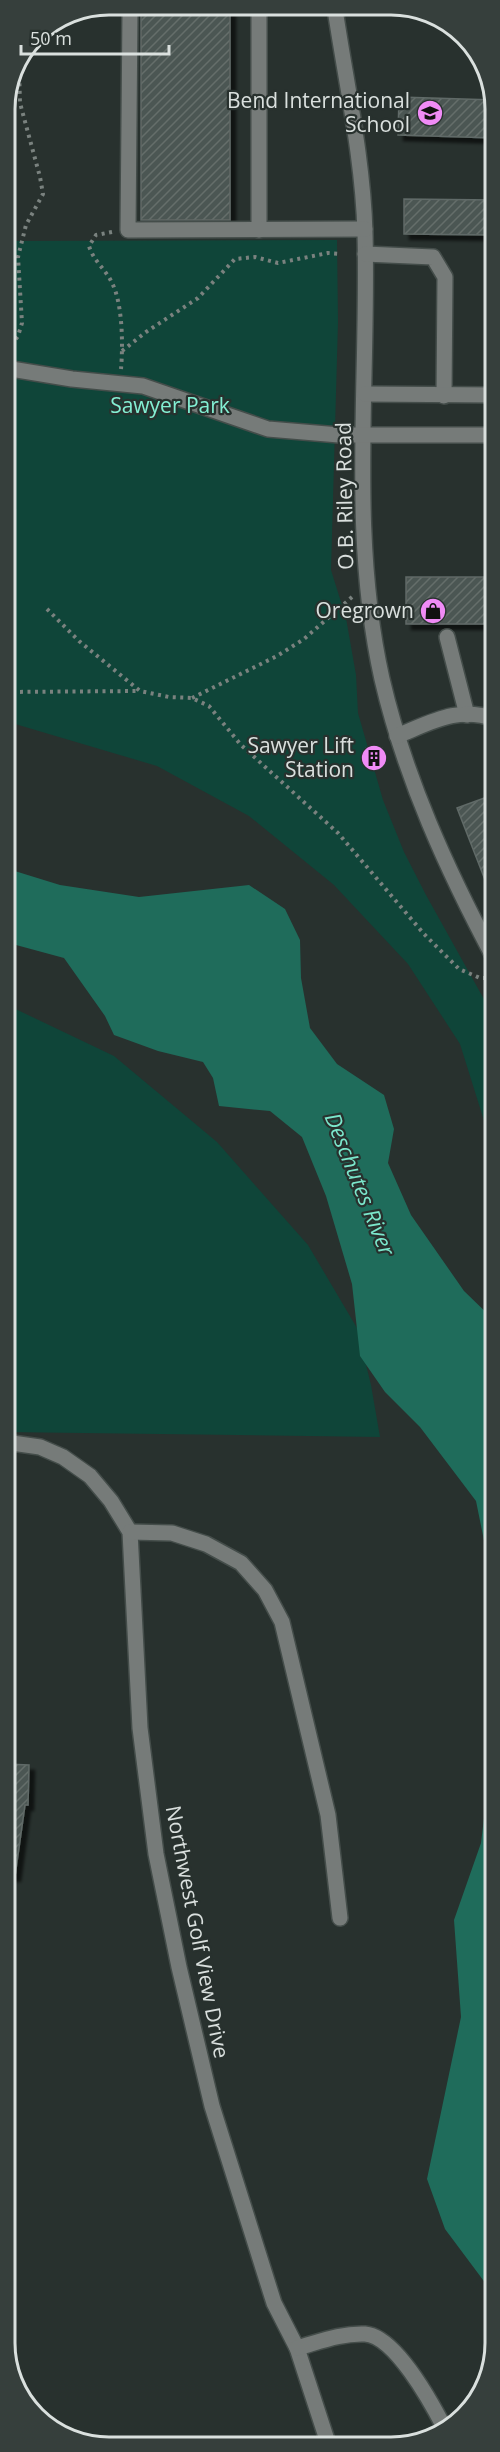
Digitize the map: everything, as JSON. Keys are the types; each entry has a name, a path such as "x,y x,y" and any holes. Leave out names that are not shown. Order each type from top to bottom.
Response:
{"street":[{"path":"130,15 128,230 365,229"},
{"path":"259,15 259,230"},
{"name":"O.B. Riley Road","path":"336,15 359,167 365,229 363,504 367,585 382,678 397,736 428,822 485,930"},
{"path":"366,254 433,257 445,277 444,396"},
{"path":"15,370 72,380 143,386 268,429 308,434 485,435"},
{"path":"365,394 485,395"},
{"path":"447,637 467,714"},
{"path":"397,736 451,714 485,716"},
{"name":"Northwest Golf View Drive","path":"15,1443 40,1447 63,1457 90,1476 111,1501 130,1532 140,1728 156,1854 212,2106 274,2302 297,2348 326,2437"},
{"path":"130,1532 172,1533 206,1544 241,1563 265,1590 282,1622 323,1793 328,1815 340,1918"},
{"path":"297,2348 351,2334 368,2334 388,2344 401,2359 441,2422"}],"path":[{"path":"15,340 22,323 18,258 26,225 43,194 20,103 19,82"},
{"path":"120,384 123,332 113,283 91,254 89,246 96,235 128,230"},
{"path":"122,351 146,332 198,298 236,259 255,258 278,263 328,253 341,254"},
{"path":"192,698 277,656 304,639 367,585"},
{"path":"47,609 79,641 140,691"},
{"path":"15,692 140,691 169,697 192,698 209,706 241,745 338,833 424,934 459,969 485,978"}],"green space":[{"name":"Sawyer Park","path":"337,240 338,322 331,570 346,618 356,675 358,713 383,800 404,852 485,1001 485,1124 460,1044 408,964 334,885 249,816 157,766 15,724 15,241"},
{"path":"15,1009 114,1056 217,1142 308,1245 357,1328 371,1385 380,1437 15,1432"}],"water":[{"name":"Deschutes River","path":"15,871 60,885 139,897 249,885 285,909 300,940 301,978 310,1028 337,1064 384,1095 394,1129 388,1163 411,1215 464,1291 485,1311 485,1545 476,1501 420,1427 385,1392 360,1356 352,1284 326,1196 302,1137 270,1111 219,1106 213,1078 203,1062 158,1051 114,1035 105,1016 64,958 15,945"},
{"path":"485,1810 485,2283 445,2229 427,2179 461,2017 454,1920 481,1843"}],"building":[{"path":"141,15 230,15 230,220 141,220"},
{"path":"399,97 484,100 485,138 398,135"},
{"path":"404,199 485,200 485,235 404,234"},
{"path":"406,577 485,577 485,624 406,624"},
{"path":"485,798 485,880 457,808"},
{"path":"15,1764 29,1765 28,1805 25,1805 15,1876"}],"place":[{"name":"Bend International School","path":"430,113"},
{"name":"Oregrown","path":"433,611"},
{"name":"Sawyer Lift Station","path":"374,758"}]}
